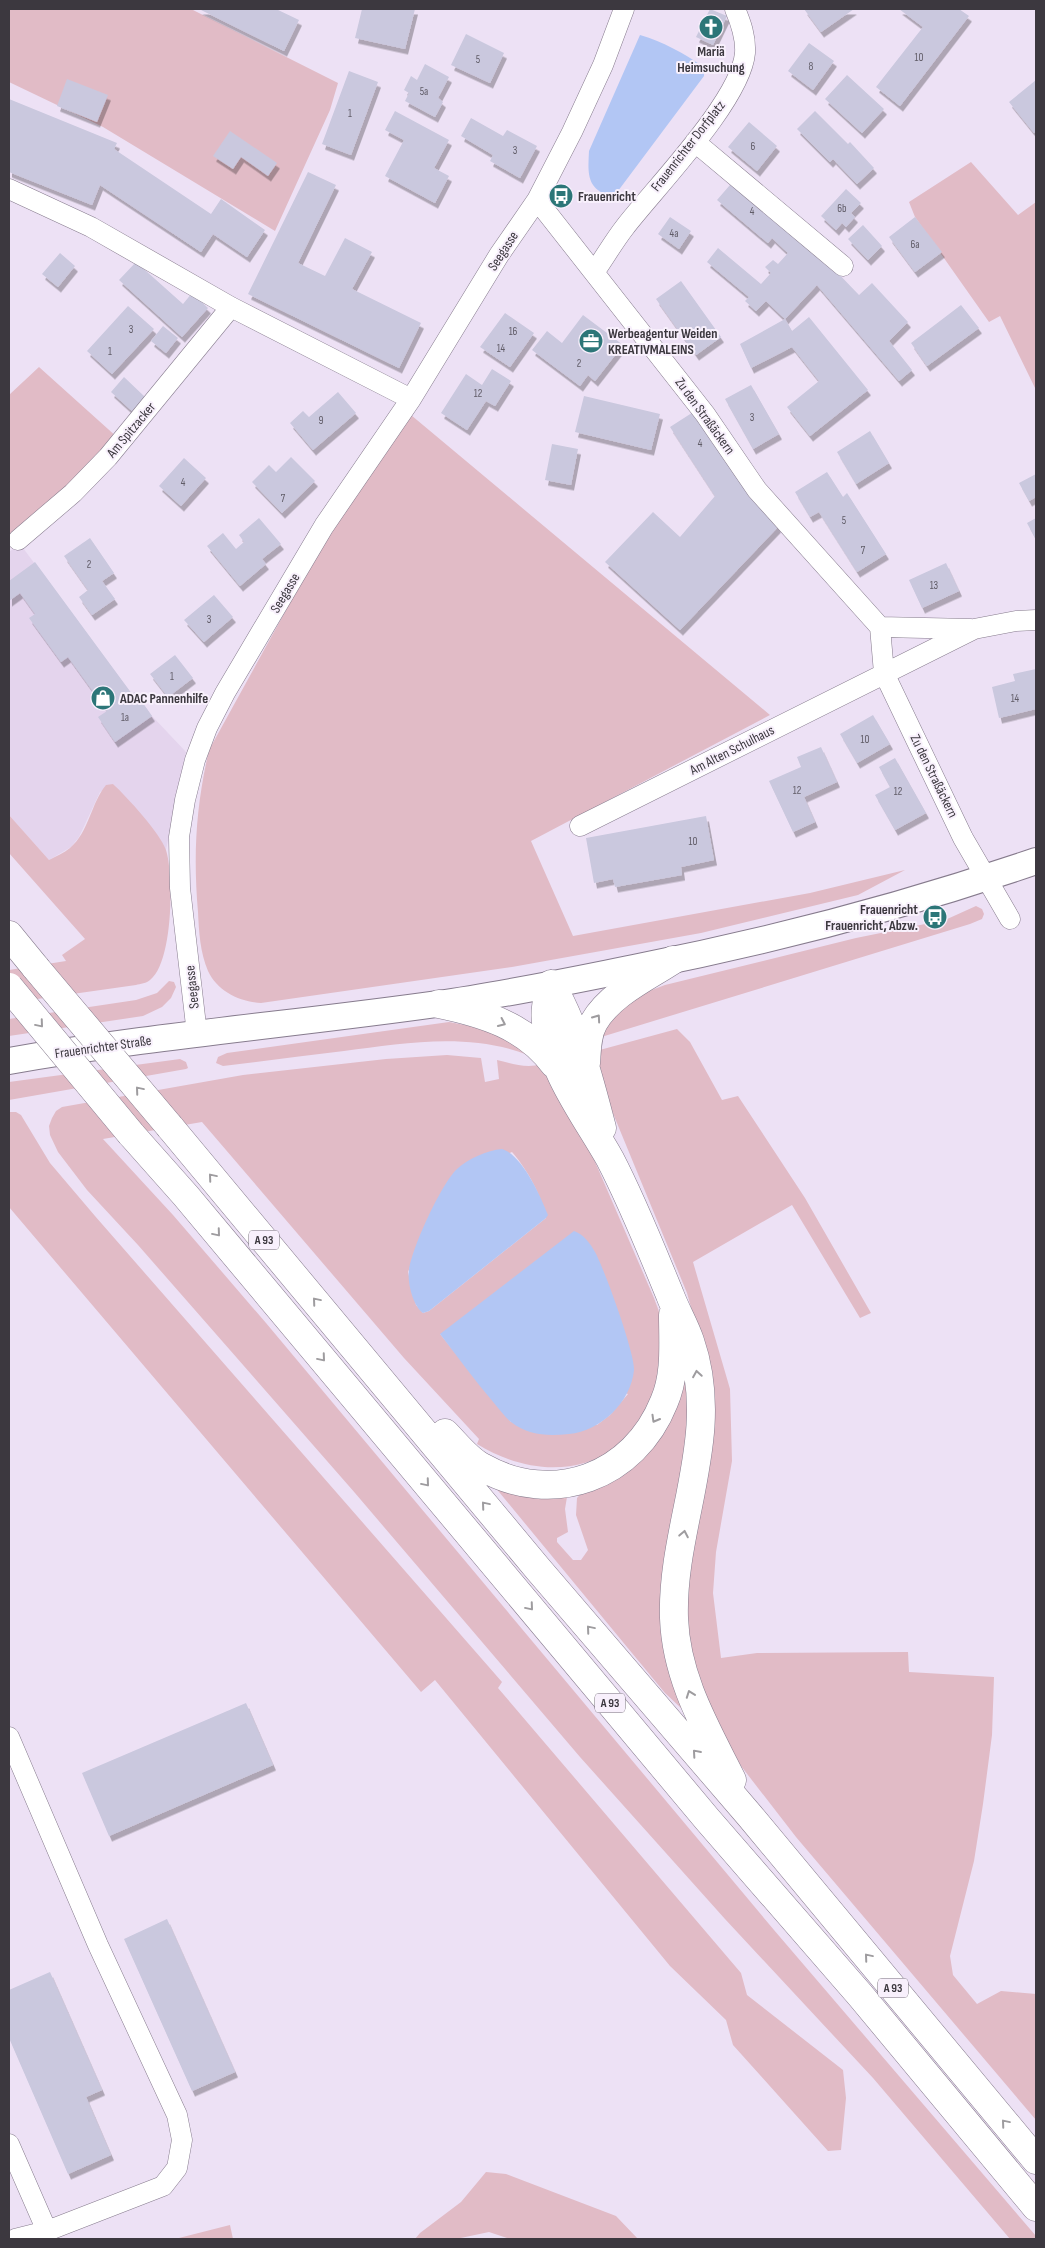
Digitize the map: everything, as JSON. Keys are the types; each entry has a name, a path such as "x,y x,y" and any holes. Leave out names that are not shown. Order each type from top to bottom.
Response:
{"highway":[{"name":"A 93","path":"9,936 359,1352 545,1577 750,1816 1036,2160"},
{"path":"575,1071 594,1023 600,1014 626,992 673,960"},
{"path":"551,984 546,1005 549,1041 575,1071 587,1123 609,1158 645,1235 690,1342 698,1380 701,1411 698,1462 675,1586 674,1619 676,1642 686,1683 698,1714 750,1816"},
{"name":"A 93","path":"9,987 707,1819 860,1995 1036,2207"},
{"path":"439,1004 487,1016 522,1033 544,1051 575,1071"},
{"path":"359,1352 481,1467 527,1484 556,1486 589,1478 623,1460 645,1436 664,1403 671,1380 673,1304"}],"main road":[{"name":"Frauenrichter Straße","path":"9,1061 196,1034 439,1004 551,984 673,960 806,930 986,878 1036,861"}],"street":[{"path":"537,200 572,132 603,65 624,9"},
{"name":"Frauenrichter Dorfplatz","path":"595,272 624,228 695,142 728,96 745,54 744,36 735,9"},
{"path":"695,142 843,266"},
{"path":"9,189 91,227 230,307 411,400"},
{"name":"Zu den Straßäckern","path":"537,200 705,414 757,490 880,626"},
{"name":"Seegasse","path":"196,1034 180,888 179,837 185,800 195,760 207,728 225,693 324,526 411,400 499,255 537,200"},
{"name":"Am Spitzacker","path":"18,540 72,493 108,458 230,307"},
{"name":"Am Alten Schulhaus","path":"580,826 974,629 1016,621 1036,620"},
{"path":"884,673 880,626 974,629"},
{"name":"Zu den Straßäckern","path":"884,673 964,838 1010,919"},
{"path":"9,1737 98,1945 177,2115 182,2140 177,2168 163,2186 46,2235 15,2239"},
{"path":"9,2144 46,2235"}],"shaded area":[{"path":"9,9 191,9 338,83 330,110 275,231 103,127 9,82"},
{"path":"971,162 1018,215 1036,202 1036,390 1000,316 989,322 915,217 909,202"},
{"path":"39,367 118,438 94,468 9,545 9,395"},
{"path":"399,405 770,715 531,841 573,936 810,893 905,870 858,895 701,933 512,967 261,1003 237,998 223,990 212,978 205,964 199,927 196,870 198,811 209,750"},
{"path":"20,544 132,694 135,692 152,716 186,752 166,850 155,833 113,784 100,792 79,837 71,847 49,860 9,815 9,552"},
{"path":"113,784 134,806 163,843 169,862 170,918 163,956 158,971 149,981 136,985 9,1003 9,970 66,961 62,955 85,939 9,853 9,815 49,860 68,850 82,834 101,792 106,785"},
{"path":"976,906 982,909 984,914 982,919 970,924 598,1038 600,1030 633,997 665,985 856,938 945,920"},
{"path":"169,981 174,982 176,987 171,998 162,1007 143,1016 9,1036 9,1019 136,1000 157,993"},
{"path":"449,1022 496,1031 528,1055 506,1048 483,1044 436,1041 223,1066 216,1063 218,1057 227,1053"},
{"path":"677,1029 690,1042 722,1100 738,1096 805,1198 871,1313 860,1318 792,1205 693,1262 730,1389 732,1461 716,1552 713,1593 721,1658 757,1653 908,1652 909,1672 994,1677 992,1735 983,1804 974,1861 950,1956 953,1975 977,2004 1001,1991 1036,1994 1036,2120 796,1837 741,1766 709,1713 685,1633 702,1347 687,1293 605,1094 596,1051"},
{"path":"447,1055 481,1058 485,1082 499,1079 497,1060 524,1066 541,1064 583,1134 660,1316 661,1367 659,1392 644,1419 626,1440 605,1455 582,1464 556,1467 530,1465 504,1457 477,1444 479,1439 404,1358 202,1122 103,1139 173,1215 266,1323 774,1930 1036,2236 1036,2239 1010,2239 873,2078 725,1919 580,1757 355,1493 138,1245 87,1190 58,1152 50,1135 49,1126 52,1118 56,1111 62,1107 243,1075 386,1059","holes":["512,1152 533,1183 546,1218 429,1311 423,1313 416,1305 408,1272 435,1205 448,1181","440,1334 628,1394 610,1415 597,1425 511,1422"]},
{"path":"180,1059 186,1062 188,1068 9,1100 9,1082"},
{"path":"9,1112 16,1112 21,1115 50,1163 502,1682 498,1688 741,1973 747,1995 843,2070 846,2098 841,2150 828,2151 733,2045 726,2020 670,1966 435,1680 421,1692 9,1207"},
{"path":"683,1383 686,1384 689,1393 685,1708 681,1708 665,1693 485,1475 567,1497 565,1509 568,1532 557,1538 557,1542 573,1560 581,1560 588,1550 576,1515 577,1498"},
{"path":"486,2172 506,2174 616,2216 638,2239 510,2239 489,2232 456,2239 415,2239 420,2233 461,2202"},
{"path":"230,2225 233,2239 175,2239"}],"water":[{"path":"640,35 681,53 704,67 704,76 618,191 608,195 601,192 592,183 588,165 589,151"},
{"path":"502,1149 516,1159 530,1177 548,1215 429,1311 423,1313 416,1305 410,1287 409,1270 428,1217 443,1188 457,1169 478,1156"},
{"path":"574,1231 589,1242 612,1292 630,1347 634,1370 632,1382 621,1404 603,1421 581,1432 561,1435 539,1434 518,1427 507,1418 440,1334"}],"building":[{"path":"199,9 276,9 299,20 284,51"},
{"path":"362,9 415,9 405,49 355,38"},
{"name":"Mariä Heimsuchung","path":"710,9 727,16 713,45 696,37"},
{"path":"804,9 854,9 821,32"},
{"path":"899,9 959,9 969,16 900,106 876,87 923,27"},
{"path":"466,34 504,53 490,83 451,65"},
{"path":"809,43 834,61 813,90 788,71"},
{"path":"425,64 449,77 438,98 443,102 435,117 405,101 409,93 404,90 411,76 417,80"},
{"path":"349,71 378,82 351,155 322,144"},
{"path":"847,75 884,109 862,133 825,99"},
{"path":"67,79 108,95 97,122 57,106"},
{"path":"1036,80 1036,131 1034,133 1009,102"},
{"path":"9,99 117,143 114,149 211,214 221,199 265,230 247,257 213,234 201,252 100,185 92,205 9,172"},
{"path":"395,111 449,140 434,168 449,176 435,203 385,176 404,140 385,130"},
{"path":"815,111 848,144 850,142 874,168 857,184 833,159 830,162 797,129"},
{"path":"471,118 503,136 507,130 537,146 520,178 490,161 493,155 461,136"},
{"path":"749,122 777,146 757,171 728,147"},
{"path":"230,131 277,163 268,176 241,157 233,169 213,156"},
{"path":"308,172 336,185 298,263 325,276 345,238 372,252 352,289 421,323 399,368 248,294"},
{"path":"736,178 833,268 859,295 872,283 908,322 889,341 912,370 899,381 817,285 785,319 766,301 756,311 745,301 749,297 707,262 718,248 761,284 771,273 765,267 773,260 778,264 788,253 772,238 768,243 717,200"},
{"path":"846,189 861,203 851,213 855,217 846,227 842,223 836,230 821,216"},
{"path":"670,217 691,231 679,249 658,234"},
{"path":"915,217 942,252 915,272 889,237"},
{"path":"863,225 882,246 868,260 848,239"},
{"path":"60,253 75,266 58,287 42,274"},
{"path":"136,262 183,304 192,293 208,308 182,337 119,280"},
{"path":"681,281 721,337 696,355 656,299"},
{"path":"961,305 979,328 927,366 911,343"},
{"path":"128,306 154,329 112,374 87,351"},
{"path":"505,313 534,333 510,367 480,347"},
{"path":"583,315 623,345 595,381 588,375 580,386 532,350 547,331 562,343"},
{"path":"809,317 868,390 810,436 787,407 819,381 792,347 751,368 740,344 785,319 792,331"},
{"path":"163,326 178,338 166,353 151,341"},
{"path":"492,369 511,381 495,406 486,401 467,430 441,413 466,374 482,385"},
{"path":"124,377 145,397 132,411 111,392"},
{"path":"751,385 779,434 753,449 725,399"},
{"path":"338,392 356,413 313,450 290,423 303,411 309,417"},
{"path":"584,396 660,414 651,450 575,432"},
{"path":"698,409 778,527 680,630 605,562 653,512 680,537 715,496 670,427"},
{"path":"870,431 889,463 856,484 837,452"},
{"path":"552,444 578,449 571,485 545,480"},
{"path":"291,457 315,481 282,513 252,482 269,465 276,472"},
{"path":"184,458 206,478 181,506 159,486"},
{"path":"827,472 843,497 847,493 886,554 857,572 819,512 810,517 795,492"},
{"path":"1036,474 1036,497 1029,501 1019,483"},
{"path":"259,518 281,544 262,559 266,564 240,586 207,546 223,533 236,549 244,542 239,535"},
{"path":"1036,518 1036,540 1027,523"},
{"path":"90,538 114,573 102,581 115,599 92,615 79,597 88,590 64,556"},
{"path":"35,562 132,694 135,692 152,716 115,742 98,717 107,711 68,657 61,662 29,618 35,614 20,593 9,601 9,581"},
{"path":"946,563 959,591 922,608 909,580"},
{"path":"214,595 233,617 204,642 184,620"},
{"path":"175,655 193,678 168,697 150,674"},
{"path":"1036,669 1036,709 999,718 992,687 1015,681 1013,674"},
{"path":"873,715 890,744 857,763 840,734"},
{"path":"821,747 837,782 804,797 815,822 793,832 769,781 801,767 797,757"},
{"path":"895,758 926,813 895,830 875,795 890,787 879,767"},
{"path":"706,816 714,860 681,867 682,875 615,887 613,879 594,883 586,838"},
{"path":"246,1703 273,1765 109,1836 82,1773"},
{"path":"167,1919 235,2072 192,2091 124,1939"},
{"path":"50,1972 102,2090 86,2097 111,2155 68,2174 9,2038 9,1990"}],"place":[{"name":"Mariä Heimsuchung","path":"711,27"},
{"name":"Frauenricht","path":"561,196"},
{"name":"Werbeagentur Weiden KREATIVMALEINS","path":"591,341"},
{"name":"ADAC Pannenhilfe","path":"103,698"},
{"name":"Frauenricht Frauenricht, Abzw.","path":"935,917"}]}
